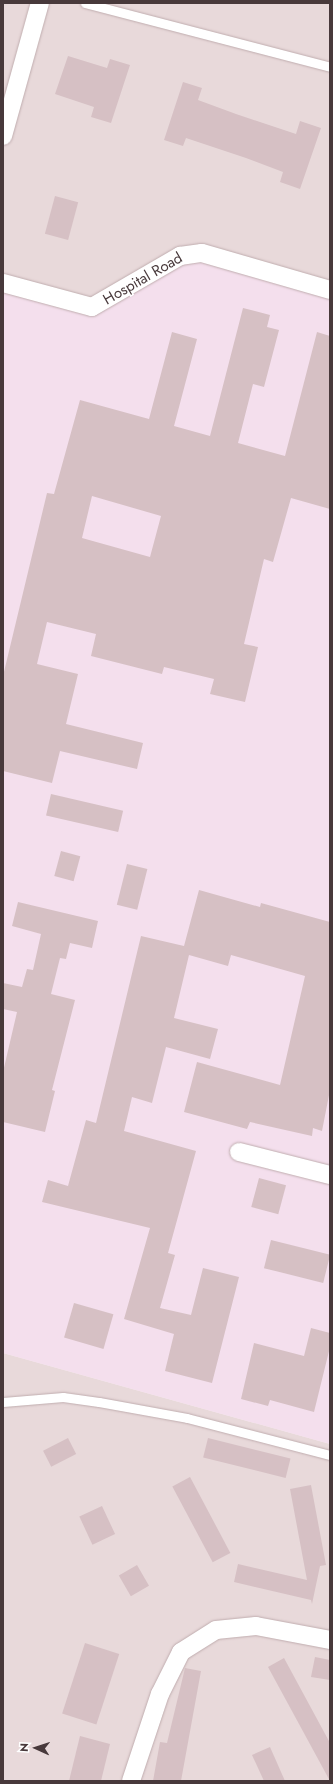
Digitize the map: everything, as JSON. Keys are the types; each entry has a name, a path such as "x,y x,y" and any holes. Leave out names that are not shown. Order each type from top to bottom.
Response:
{"street":[{"path":"3,136 40,3"},
{"name":"Hospital Road","path":"3,283 92,307 180,256 202,253 330,290"},
{"path":"239,1152 330,1175"},
{"path":"131,1781 160,1694 181,1652 216,1630 256,1626 330,1640"}],"lane":[{"path":"85,3 330,67"},
{"path":"3,1402 63,1397 99,1402 188,1418 330,1455"}],"shaded area":[{"path":"3,3 330,3 330,291 107,304 3,285"},
{"path":"182,257 330,291 330,1444 3,1353 3,285 80,308"},
{"path":"3,1353 330,1444 330,1781 3,1781"}],"building":[{"path":"68,56 107,68 110,59 130,65 111,123 91,117 94,107 55,94"},
{"path":"183,82 202,88 198,100 296,134 300,121 321,128 300,189 280,182 283,172 246,158 186,138 183,146 164,140"},
{"path":"55,196 78,202 68,240 45,234"},
{"path":"243,308 270,315 267,327 279,330 264,387 253,384 238,443 285,456 317,332 330,336 330,509 291,498 273,562 264,559 244,644 258,647 245,702 210,694 214,679 164,667 162,674 91,656 96,634 47,622 37,664 78,674 66,724 143,743 137,769 60,751 52,783 3,771 3,676 47,493 54,494 80,400 149,419 172,332 197,339 174,426 210,436","holes":["92,496 161,516 150,557 82,538"]},
{"path":"51,794 123,811 118,832 46,815"},
{"path":"61,851 80,856 74,881 54,876"},
{"path":"127,864 147,869 137,910 117,905"},
{"path":"199,890 260,907 261,903 330,922 330,1090 322,1131 313,1128 312,1136 250,1122 247,1129 184,1112 197,1062 280,1085 305,976 231,955 228,966 189,955 174,1018 218,1029 210,1059 166,1047 152,1103 132,1097 124,1131 196,1151 168,1253 175,1255 160,1308 191,1315 203,1268 239,1277 212,1383 165,1371 174,1334 124,1319 150,1228 42,1202 48,1180 68,1186 86,1120 96,1123 141,936 184,946"},
{"path":"18,902 98,921 92,948 70,943 66,959 60,958 51,994 75,1000 52,1090 55,1091 45,1132 3,1122 3,1072 17,1012 3,1009 3,983 22,987 27,969 33,970 41,934 12,926"},
{"path":"259,1178 286,1185 278,1214 251,1207"},
{"path":"271,1240 330,1255 323,1283 264,1268"},
{"path":"74,1303 113,1314 103,1349 64,1338"},
{"path":"311,1328 330,1333 330,1347 314,1412 270,1400 268,1406 241,1399 254,1343 304,1356"},
{"path":"68,1438 76,1454 51,1467 43,1451"},
{"path":"208,1438 290,1459 286,1478 203,1457"},
{"path":"190,1477 230,1553 213,1562 172,1486"},
{"path":"311,1485 326,1565 320,1566 312,1604 311,1600 234,1582 238,1564 307,1580 290,1489"},
{"path":"102,1506 115,1534 92,1545 79,1517"},
{"path":"137,1565 149,1586 131,1596 119,1576"},
{"path":"85,1643 119,1654 96,1725 62,1713"},
{"path":"315,1657 330,1660 330,1680 311,1677"},
{"path":"284,1658 330,1743 330,1781 268,1667"},
{"path":"185,1668 201,1671 181,1781 153,1781 160,1742 167,1743"},
{"path":"80,1736 110,1744 101,1781 69,1781"},
{"path":"270,1747 285,1781 264,1781 252,1755"}]}
